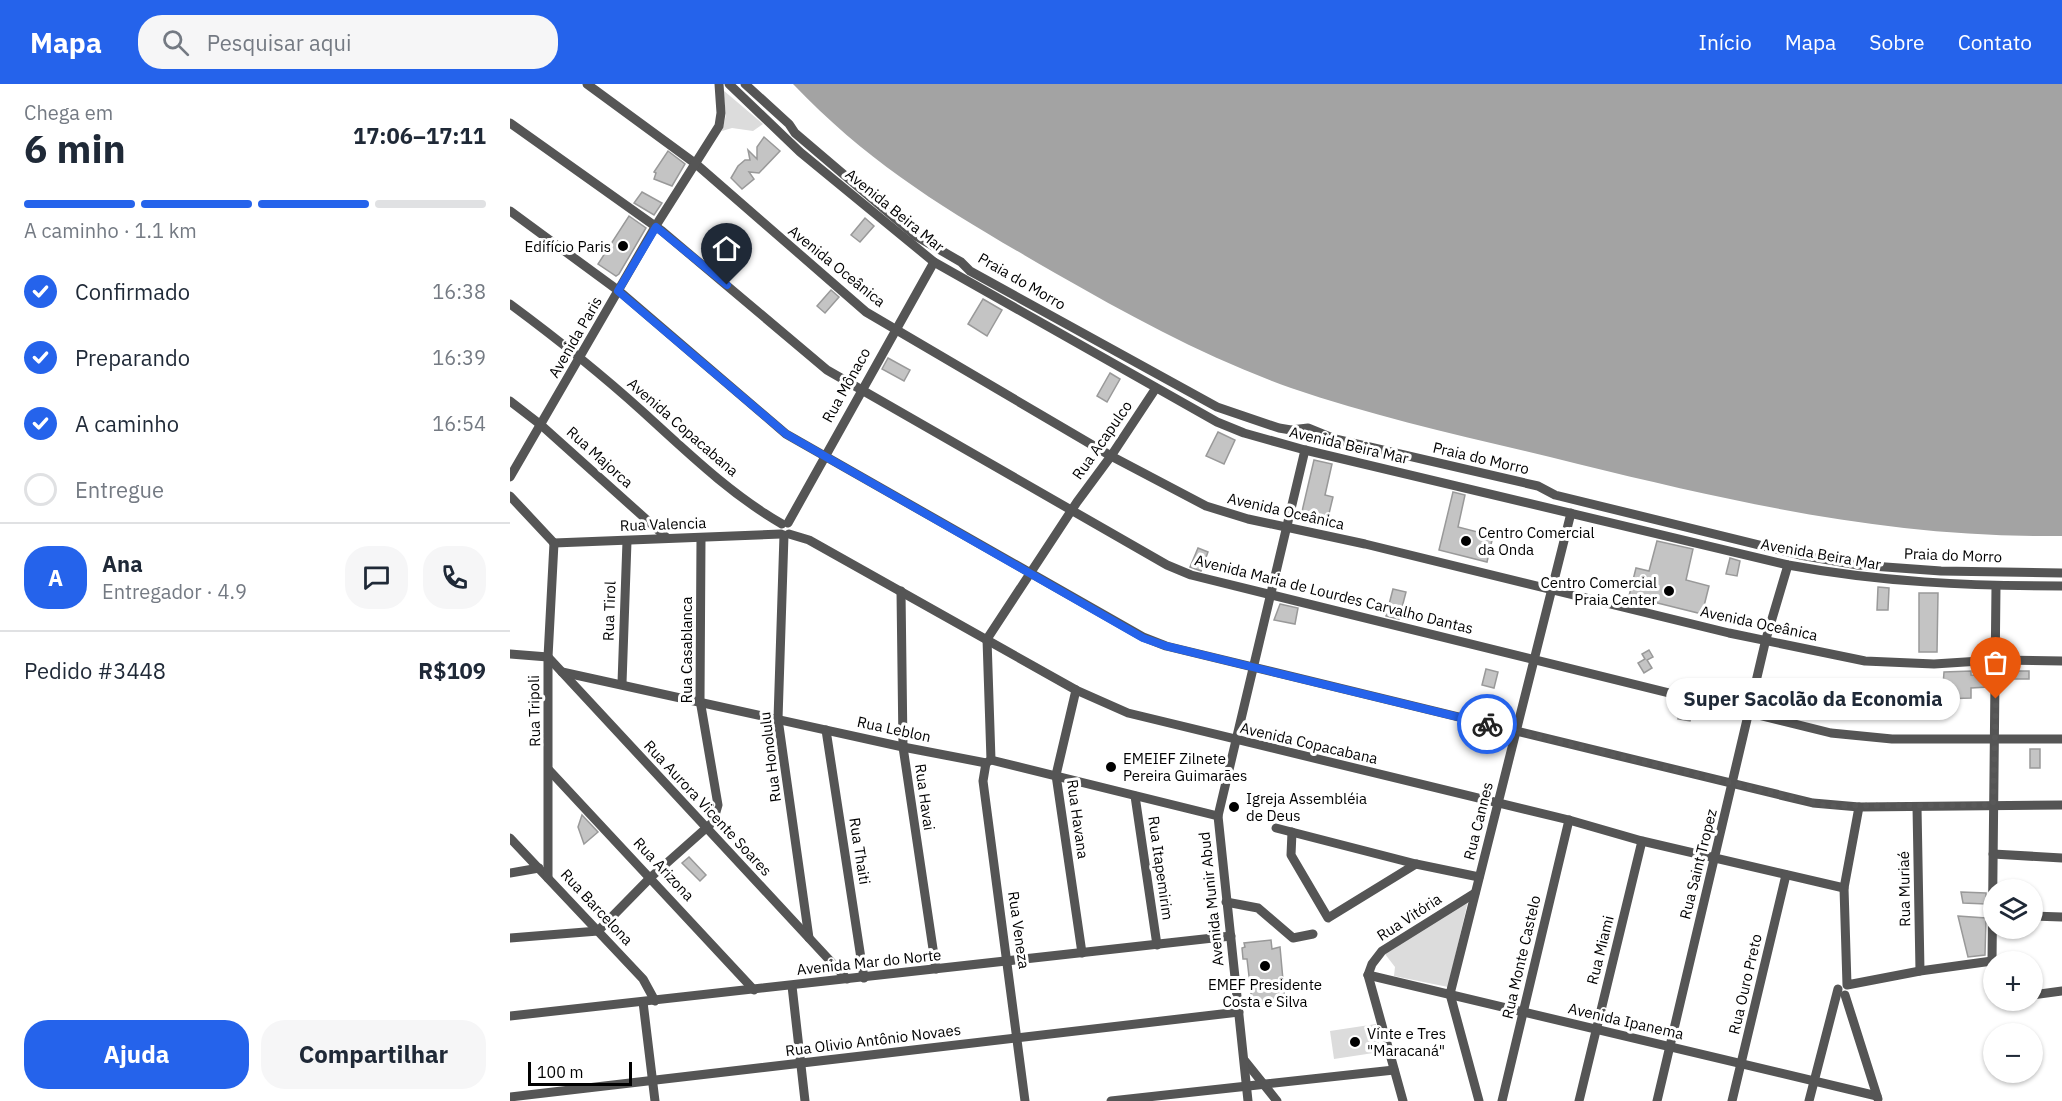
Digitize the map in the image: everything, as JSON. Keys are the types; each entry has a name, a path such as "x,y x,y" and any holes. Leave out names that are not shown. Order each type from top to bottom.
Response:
{"street":[{"name":"Avenida Oceânica","path":"587,84 696,164 848,297 894,330 1111,456 1206,506 1248,519 1879,663 2062,661"},
{"name":"Avenida Paris","path":"510,477 721,119 718,84"},
{"name":"Avenida Beira Mar","path":"729,84 800,152 934,262 1156,388 1226,425 1305,450 1788,565 1882,580 1996,586 2062,586"},
{"name":"Praia do Morro","path":"745,84 789,124 795,133 916,236 961,262 970,271 1115,352 1216,407 1250,420 1291,430 1308,428 1335,439 1538,486 1555,495 1800,555 1907,570 2062,573"},
{"name":"Avenida Maria de Lourdes Carvalho Dantas","path":"510,123 656,227 820,365 1167,565 1191,575 1855,737 2062,739"},
{"path":"510,211 618,291 786,434 1143,638 1166,646 1813,803 1859,807 2062,805"},
{"name":"Rua Mônaco","path":"783,530 934,262"},
{"name":"Avenida Copacabana","path":"510,304 581,357 730,488 783,530 901,591 1076,690 1128,713 1234,741 1569,820 1642,841 1844,888"},
{"name":"Rua Acapulco","path":"1072,509 1111,456 1156,388"},
{"name":"Rua Majorca","path":"510,401 541,425 667,538"},
{"name":"Avenida Munir Abud","path":"1248,1101 1218,816 1305,450"},
{"path":"510,496 554,543"},
{"path":"987,639 1072,509"},
{"name":"Rua Cannes","path":"1479,1101 1450,994 1570,513"},
{"name":"Rua Valencia","path":"554,543 701,538 783,530"},
{"name":"Rua Honolulu","path":"783,530 778,719 809,938"},
{"name":"Rua Casablanca","path":"701,538 700,700 718,805 717,815 706,828"},
{"name":"Rua Tirol","path":"622,683 627,541"},
{"name":"Rua Tripoli","path":"548,878 548,657 554,543"},
{"name":"Rua Saint Tropez","path":"1657,1101 1766,639 1788,565"},
{"path":"1993,879 1996,586"},
{"name":"Rua Havai","path":"901,591 903,747 936,969"},
{"name":"Rua Veneza","path":"987,639 989,762 983,782 1025,1101"},
{"path":"510,654 548,657"},
{"name":"Rua Aurora Vicente Soares","path":"548,657 847,979"},
{"name":"Rua Leblon","path":"562,672 700,700 903,747 1056,775 1218,816"},
{"name":"Rua Havana","path":"1076,690 1056,775 1082,953"},
{"name":"Rua Thaiti","path":"826,730 864,978"},
{"name":"Rua Arizona","path":"549,770 754,990"},
{"name":"Rua Itapemirim","path":"1135,796 1157,945"},
{"path":"1859,807 1844,888 1843,990 1878,1098"},
{"name":"Rua Muriaé","path":"1917,807 1920,971"},
{"name":"Rua Monte Castelo","path":"1502,1101 1569,820"},
{"path":"510,938 598,931 706,828"},
{"path":"1276,828 1416,864 1479,877"},
{"path":"1292,832 1291,855 1328,918 1416,864"},
{"name":"Rua Barcelona","path":"510,838 650,987 656,1001"},
{"name":"Rua Miami","path":"1579,1101 1642,841"},
{"path":"1993,854 2062,858"},
{"path":"510,873 539,868"},
{"name":"Rua Ouro Preto","path":"1732,1101 1786,875"},
{"name":"Rua Vitória","path":"1368,975 1372,964 1382,951 1475,893"},
{"path":"1226,902 1258,908 1293,938 1313,934"},
{"path":"2043,916 2062,917"},
{"name":"Avenida Mar do Norte","path":"510,1016 1231,936"},
{"path":"1809,1101 1832,1012 1843,990 1920,971 1983,962"},
{"path":"1368,975 1403,1101"},
{"name":"Avenida Ipanema","path":"1368,975 1878,1098"},
{"path":"792,986 805,1101"},
{"path":"2043,994 2062,991"},
{"path":"643,1002 655,1101"},
{"name":"Rua Olivio Antônio Novaes","path":"510,1097 1239,1012"},
{"path":"1244,1059 1277,1101"},
{"path":"1111,1101 1395,1070"}],"shaded area":[{"path":"793,84 2062,84 2062,536 1999,535 1877,525 1758,505 1433,429 1291,388 1230,364 1170,336 983,231 885,166 823,114"},
{"path":"723,90 763,124 753,131 732,128 722,131 726,115"},
{"path":"1468,901 1448,987 1394,976 1395,967 1385,954"},
{"name":"Vinte e Tres \"Maracaná\"","path":"1376,1024 1380,1052 1334,1059 1330,1031"}],"building":[{"path":"764,137 780,151 759,173 749,172 754,179 742,189 731,178 738,166 745,160 750,160 748,150 757,159 757,147"},
{"path":"668,151 685,164 672,186 654,179 656,173 654,172"},
{"path":"642,192 662,203 654,215 634,203"},
{"name":"Edifício Paris","path":"629,216 646,228 616,276 598,264"},
{"path":"865,218 874,226 860,242 851,235"},
{"path":"831,290 839,297 825,313 817,306"},
{"path":"983,299 1002,310 987,336 968,324"},
{"path":"888,358 910,370 904,381 882,369"},
{"path":"1110,373 1120,379 1107,402 1097,396"},
{"path":"1218,432 1235,440 1224,464 1206,456"},
{"path":"1314,460 1332,464 1325,495 1333,497 1326,526 1300,520"},
{"name":"Centro Comercial da Onda","path":"1453,492 1465,495 1458,527 1493,536 1487,562 1439,550"},
{"name":"Centro Comercial Praia Center","path":"1657,541 1693,549 1686,580 1709,586 1702,614 1629,596 1636,568 1649,571"},
{"path":"1198,548 1208,552 1201,571 1190,567"},
{"path":"1730,558 1740,561 1737,576 1726,574"},
{"path":"1878,587 1889,588 1888,610 1877,610"},
{"path":"1393,589 1406,592 1399,619 1386,616"},
{"path":"1919,593 1938,593 1937,652 1919,652"},
{"path":"1280,604 1298,608 1295,624 1274,620"},
{"path":"1649,650 1653,657 1647,660 1652,668 1644,673 1638,663 1645,659 1642,654"},
{"path":"1486,669 1498,672 1494,688 1482,685"},
{"path":"1971,671 1971,675 1988,676 1988,687 1971,688 1971,698 1942,699 1944,672"},
{"path":"2002,671 2029,671 2029,679 2002,679"},
{"path":"1801,685 1813,688 1806,713 1797,711"},
{"path":"1681,703 1694,706 1690,721 1678,719"},
{"path":"2030,749 2040,749 2040,768 2030,768"},
{"path":"582,815 598,832 584,844 578,827"},
{"path":"689,857 706,875 700,881 682,863"},
{"path":"1961,892 1983,893 1983,904 1963,903"},
{"path":"1958,916 1983,918 1985,951 1983,951 1983,955 1968,957"},
{"name":"EMEF Presidente Costa e Silva","path":"1271,940 1272,949 1280,947 1285,1002 1263,1004 1263,1001 1252,1002 1247,959 1243,959 1242,948 1245,947 1244,943"}],"way so far":[{"path":"1487,724 1827,806 1993,805 1996,699"}],"place":[{"name":"Edifício Paris","path":"623,246"},
{"name":"Centro Comercial da Onda","path":"1466,541"},
{"name":"Centro Comercial Praia Center","path":"1669,591"},
{"name":"Super Sacolão da Economia","path":"1996,699"},
{"name":"EMEIEF Zilnete Pereira Guimarães","path":"1111,767"},
{"name":"Igreja Assembléia de Deus","path":"1234,807"},
{"name":"EMEF Presidente Costa e Silva","path":"1265,966"},
{"name":"Vinte e Tres \"Maracaná\"","path":"1355,1042"}],"route":[{"path":"727,285 656,227 618,291 786,434 1143,638 1166,646 1487,724"}]}
